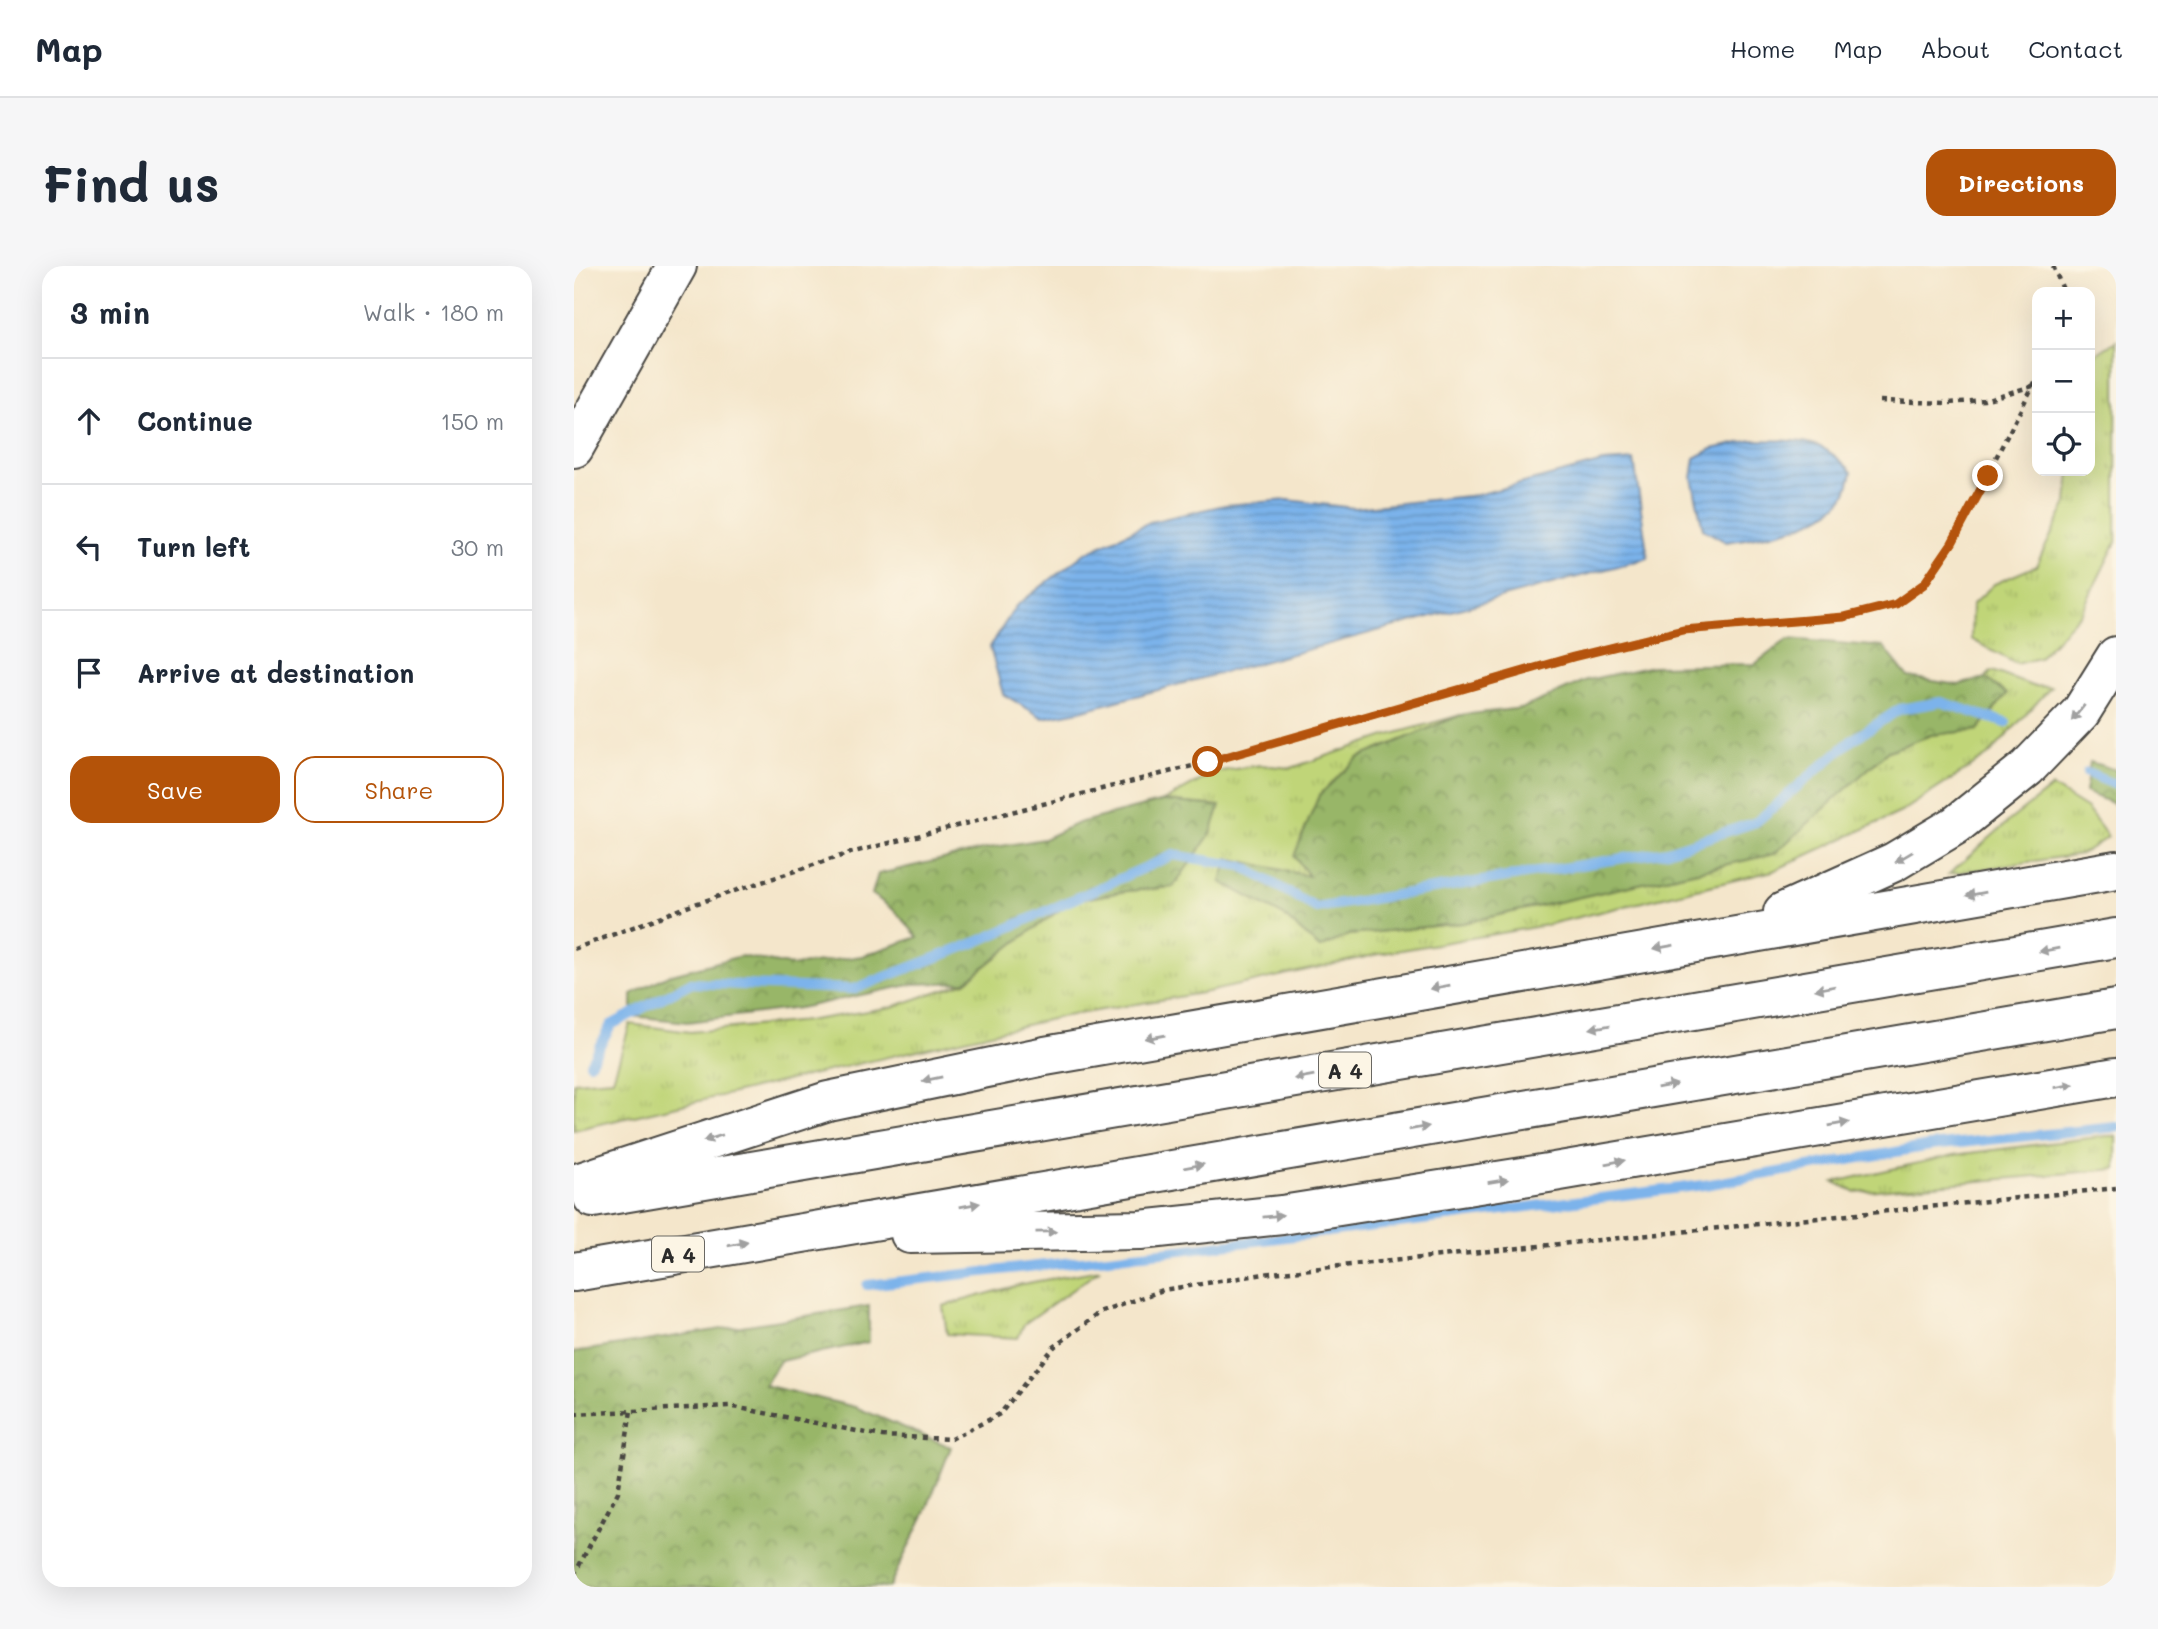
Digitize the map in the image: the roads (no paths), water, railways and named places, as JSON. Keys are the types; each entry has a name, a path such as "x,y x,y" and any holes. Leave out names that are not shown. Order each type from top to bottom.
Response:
{"main road":[{"path":"574,448 677,266"},
{"path":"1731,935 1894,862 1956,825 2027,768 2081,712 2116,656"},
{"path":"574,1184 828,1101 1045,1056 2116,870"},
{"name":"A 4","path":"574,1201 2116,938"},
{"name":"A 4","path":"574,1272 2116,1009"},
{"path":"782,1237 1140,1230 1282,1215 2116,1077"}],"water":[{"path":"1753,440 1796,441 1818,446 1829,452 1852,472 1845,495 1832,509 1819,517 1772,534 1726,542 1703,529 1692,478 1695,458 1712,449"},
{"path":"1634,460 1648,558 1080,711 1043,718 1003,694 990,647 1016,606 1085,553 1150,522 1225,505 1288,500 1354,508 1477,495 1603,462"}],"waterway":[{"path":"590,1063 611,1025 690,983 854,989 977,942 1173,855 1242,866 1316,908 1667,851 1756,822 1852,740 1900,709 1941,702 2006,723"},
{"path":"2087,773 2116,785"},
{"path":"867,1285 1215,1246 1704,1185 1930,1146 2116,1127"}]}
